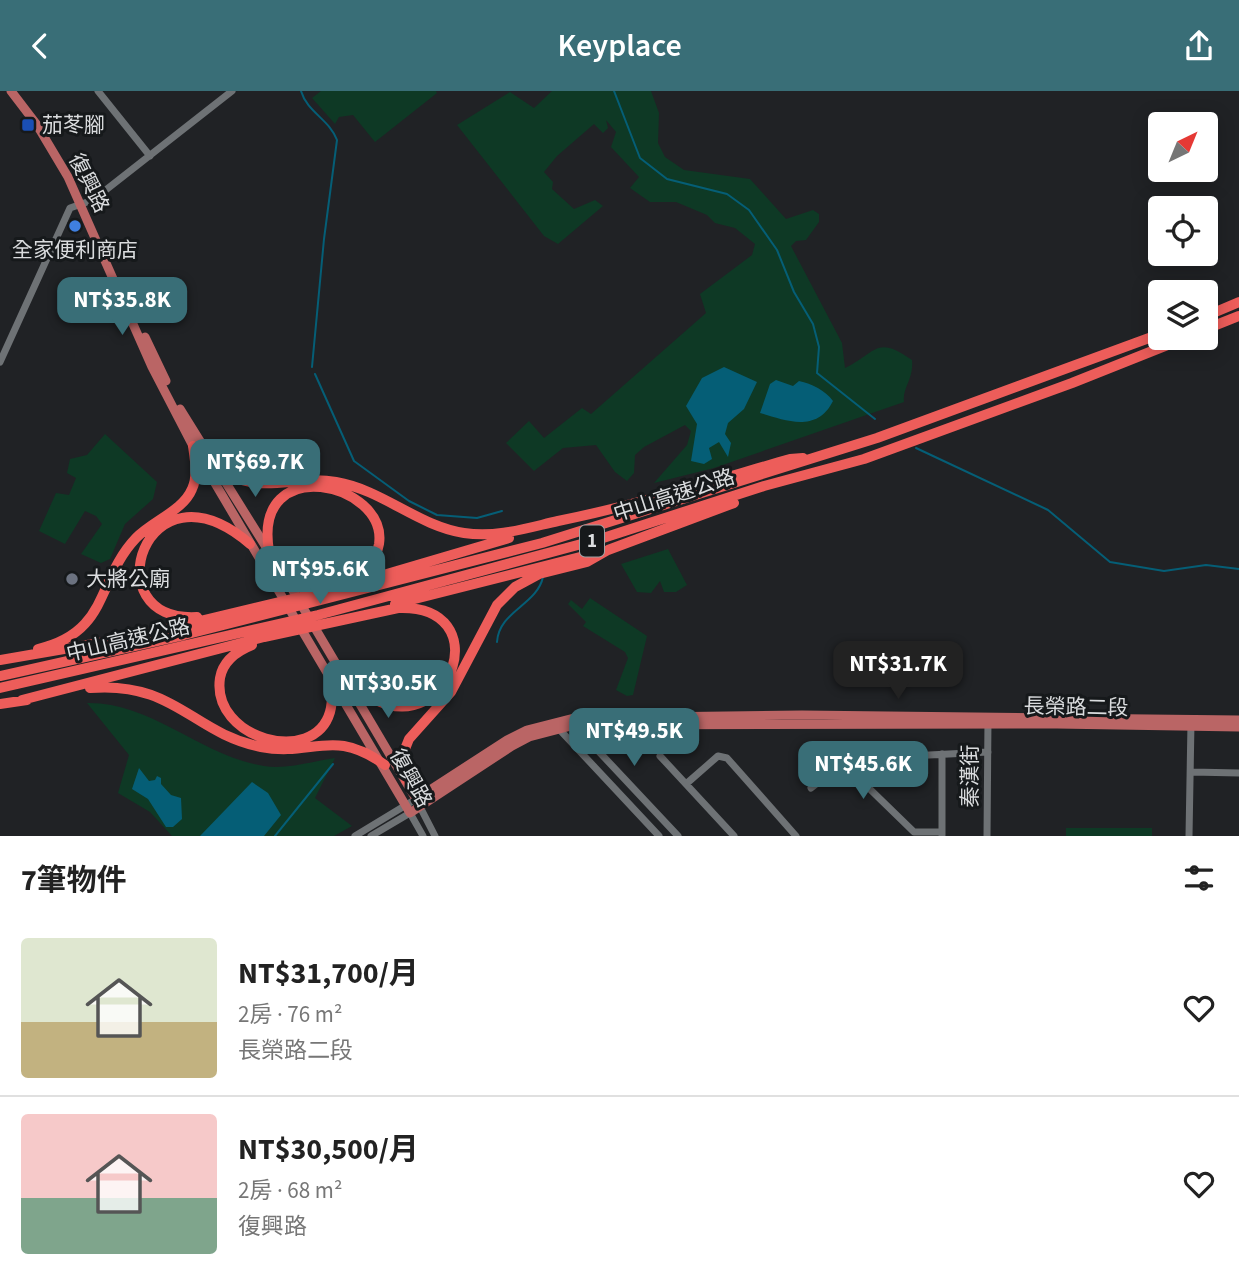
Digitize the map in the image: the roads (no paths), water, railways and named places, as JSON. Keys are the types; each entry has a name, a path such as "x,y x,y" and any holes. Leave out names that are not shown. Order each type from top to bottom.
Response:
{"highway":[{"path":"1218,311 1239,302"},
{"path":"1218,324 1239,316"},
{"name":"中山高速公路","path":"0,676 312,604 542,544 793,466 808,458 877,439 1066,372 1148,339"},
{"name":"中山高速公路","path":"0,688 318,615 600,539 764,487 864,459 1155,350"},
{"path":"0,660 60,641 85,624 103,600 119,564 135,539 192,491 195,470 193,446"},
{"path":"0,660 122,639 346,586 573,519 790,459 808,458"},
{"path":"22,700 375,612 400,603 608,550 739,501 853,466 864,459"},
{"path":"215,463 240,482 254,484 310,480 348,484 376,494 434,524 463,533 515,532 573,519"},
{"path":"270,551 267,519 283,495 308,487 320,487 335,490 362,504 377,525 380,537 378,551 359,575 322,590"},
{"path":"215,616 181,617 161,610 152,602 141,584 139,572 147,542 164,526 194,516 219,521 250,544"},
{"path":"406,780 404,762 409,739 461,677 497,605 527,580 587,562 608,550"},
{"path":"344,676 374,700 398,705 433,696 450,678 456,648 442,621 424,610 412,607 375,612"},
{"path":"275,636 236,652 221,672 219,696 223,708 241,727 264,738 283,741 311,736 330,715 332,680"},
{"path":"0,704 90,688 132,688 164,698 246,743 278,748 349,745 385,765"}],"main road":[{"name":"復興路","path":"11,91 37,125 80,203 124,297 152,367 193,446 385,765 408,809"},
{"name":"復興路","path":"124,297 130,304 184,415 270,551 418,803"},
{"name":"長榮路二段","path":"408,809 529,737 566,723 988,720 1191,723 1239,727"},
{"name":"長榮路二段","path":"1191,723 1239,720"}],"street":[{"path":"98,91 150,156"},
{"path":"0,362 66,214 80,203 93,200 232,91"},
{"name":"秦漢街","path":"987,836 988,720"},
{"path":"566,723 659,836"},
{"path":"566,723 678,836"},
{"path":"1189,836 1191,723"},
{"path":"865,783 891,757 988,752"},
{"path":"811,788 843,763 914,832 942,834 942,754"},
{"path":"660,756 734,836"},
{"path":"686,784 718,756 727,758 796,836"},
{"path":"1192,772 1239,773"},
{"name":"復興路","path":"418,803 435,836"},
{"path":"355,836 408,809"},
{"path":"371,836 408,809"},
{"name":"復興路","path":"408,809 423,836"}],"water":[{"path":"724,367 757,382 744,409 728,423 725,434 731,443 728,457 719,442 709,448 712,459 704,464 691,461 697,424 686,406 702,378"},
{"path":"776,380 793,386 799,381 809,384 833,401 826,411 810,421 790,421 760,413 770,384"},
{"path":"139,768 149,781 155,780 157,776 161,778 161,784 171,795 181,798 182,819 173,827 166,827 148,799 132,789"},
{"path":"252,782 268,793 281,815 264,836 200,836"}],"waterway":[{"path":"301,91 308,105 334,133 337,140 312,367"},
{"path":"614,91 640,158 667,179 727,194 749,210 777,250 794,292 813,324 819,347 817,373 875,419"},
{"path":"315,374 354,461 409,501 437,515 477,518 502,511"},
{"path":"916,448 1048,510 1110,562 1164,571 1206,565 1239,569"},
{"path":"497,642 504,623 534,595 543,577"},
{"path":"275,836 333,764"}],"place":[{"name":"茄苳腳","path":"28,125"},
{"name":"全家便利商店","path":"75,226"},
{"name":"大將公廟","path":"72,579"}]}
